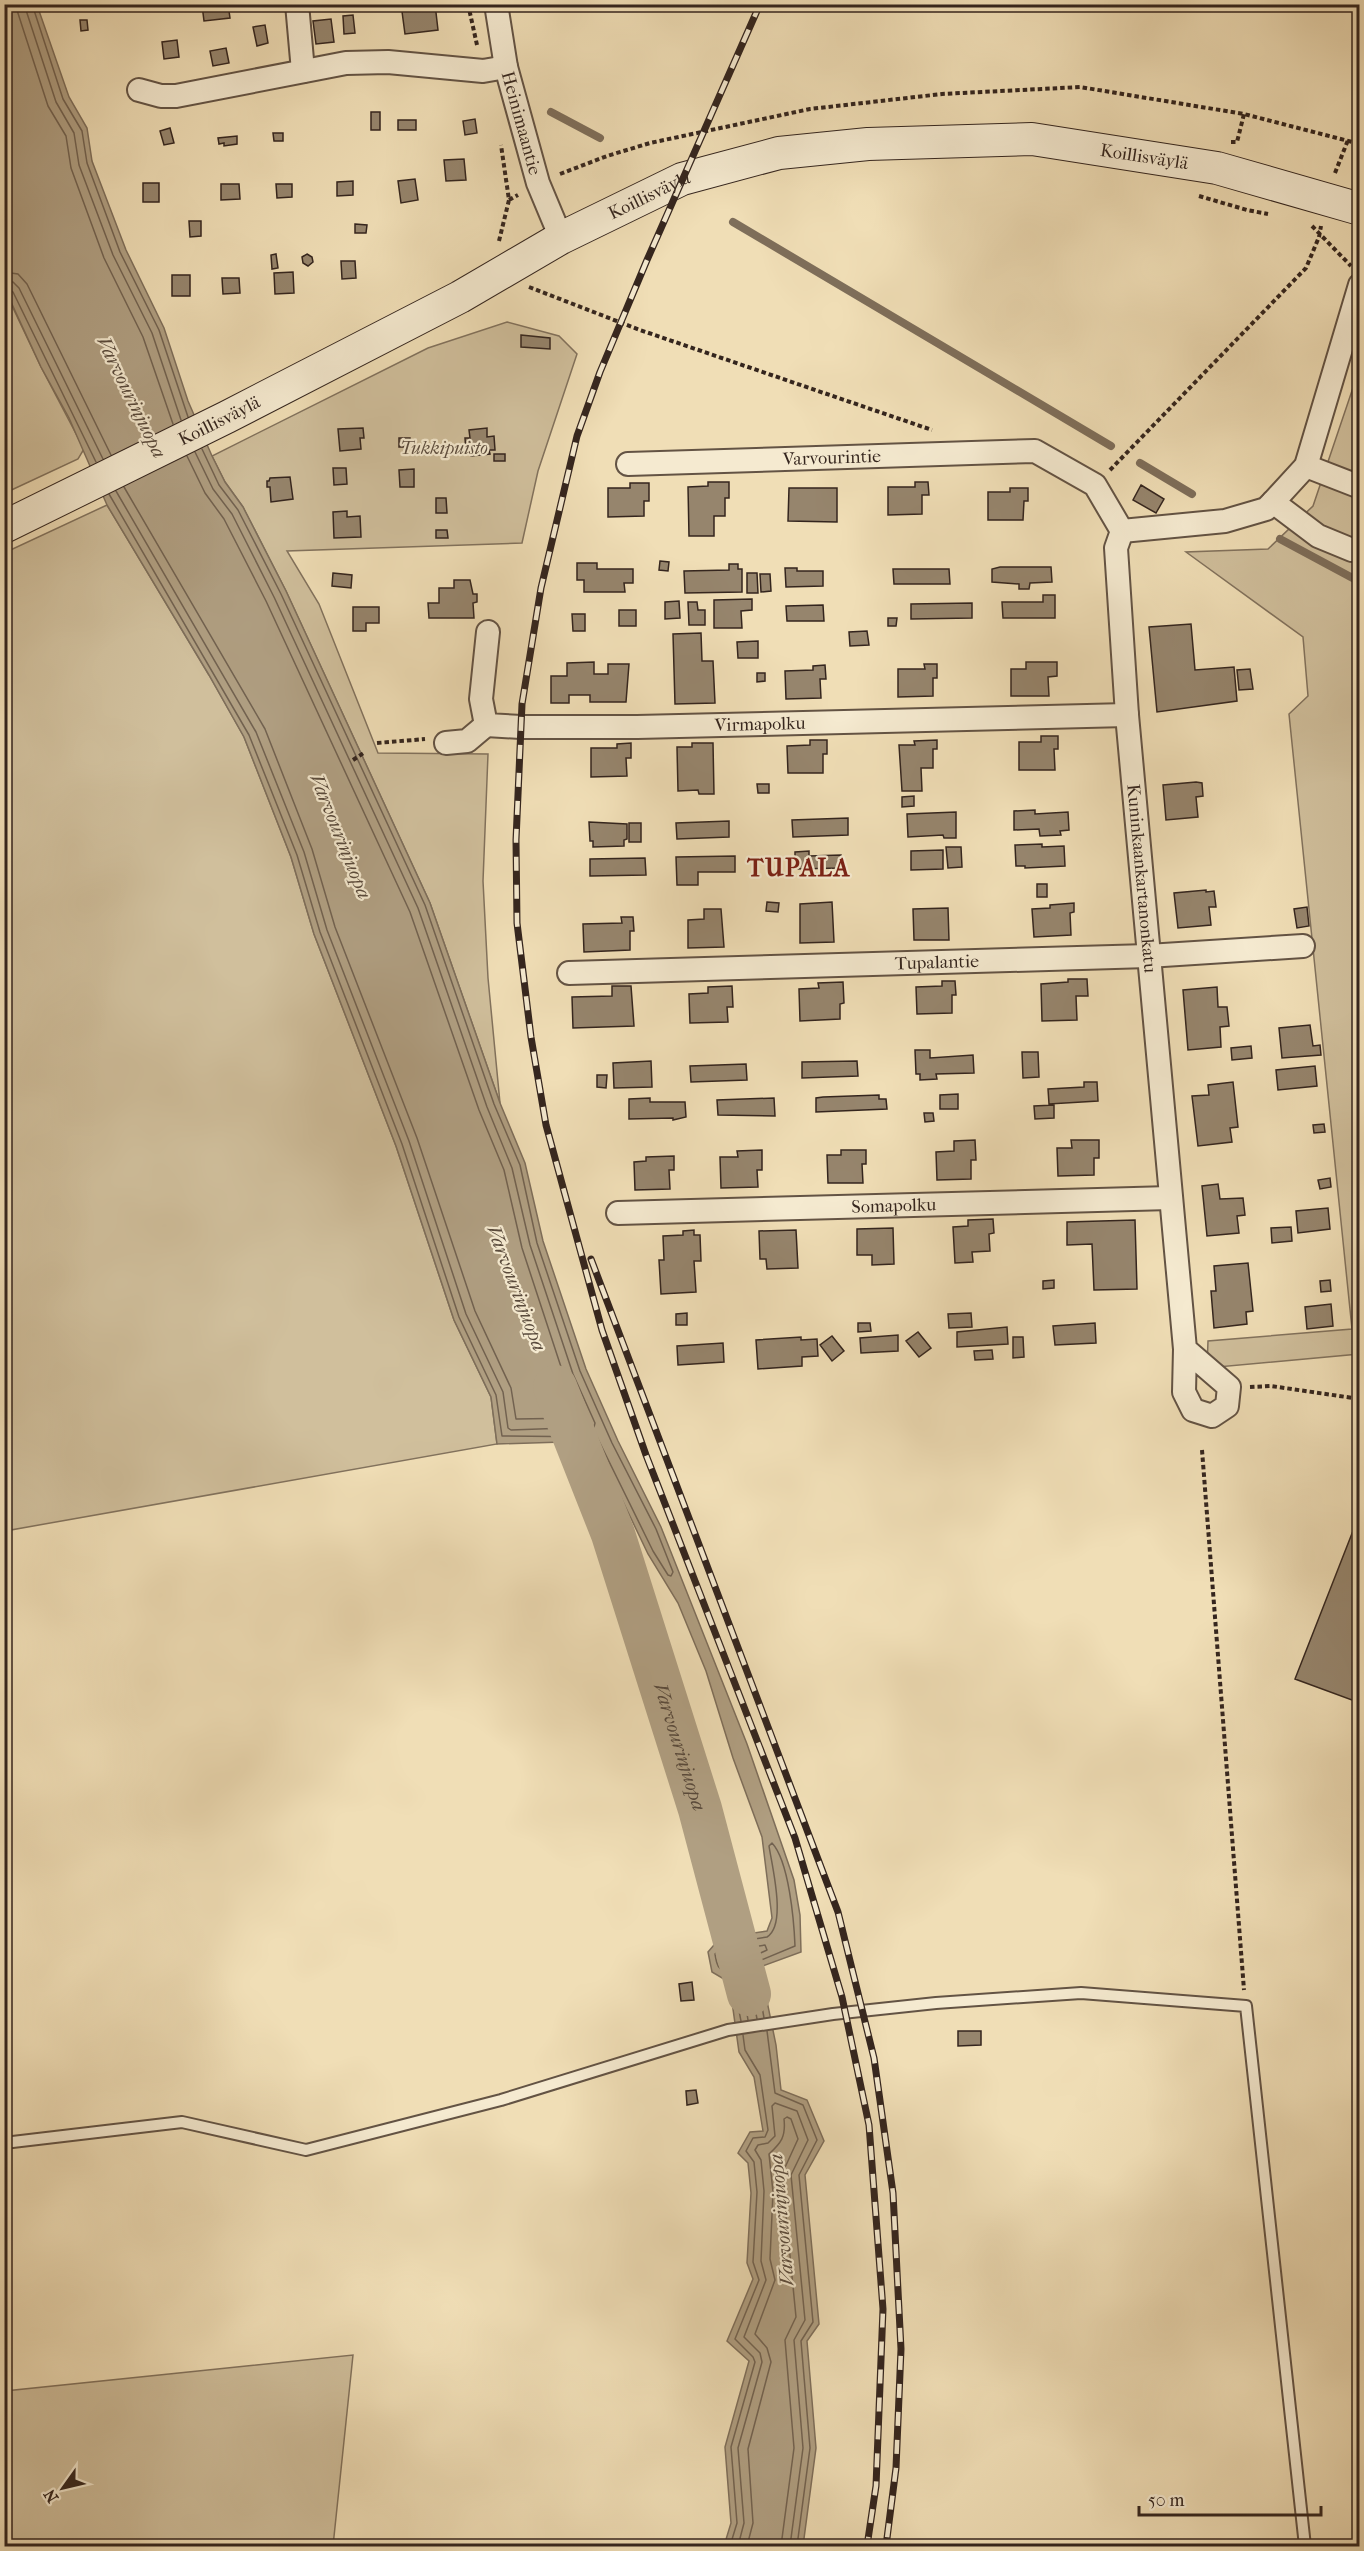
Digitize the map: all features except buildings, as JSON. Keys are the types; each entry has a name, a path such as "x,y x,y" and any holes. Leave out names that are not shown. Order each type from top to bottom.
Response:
{"main road":[{"name":"Koillisväylä","path":"4,527 450,303 507,254 561,238 682,179 779,153 868,144 1032,139 1217,168 1315,210 1359,209"}],"street":[{"path":"297,4 303,71"},
{"name":"Heinimaantie","path":"496,4 506,67 538,183 561,238"},
{"path":"139,90 161,96 176,96 346,63 377,62 483,71 506,67"},
{"path":"1095,485 1122,531 1225,521 1266,509 1306,466 1355,276"},
{"name":"Varvourintie","path":"628,464 1035,451 1095,485"},
{"path":"1306,466 1359,487"},
{"path":"1274,502 1318,536 1352,550 1359,547"},
{"name":"Kuninkaankartanonkatu","path":"1122,531 1116,548 1127,715 1185,1349 1184,1392 1193,1410 1212,1416 1227,1406 1229,1387"},
{"path":"446,743 467,741 486,725 481,699 488,632"},
{"name":"Virmapolku","path":"486,725 637,727 1127,715"},
{"name":"Tupalantie","path":"569,973 1148,956 1303,946"},
{"name":"Somapolku","path":"618,1214 1170,1198"},
{"path":"1185,1349 1229,1387"}],"lane":[{"path":"4,2143 182,2122 306,2150 501,2100 728,2030 833,2014 936,2003 1081,1993 1246,2006 1305,2547"}],"path":[{"path":"1223,142 1237,142 1244,114"},
{"path":"1348,140 1315,210 1320,232 1355,276"},
{"path":"1199,196 1270,214"},
{"path":"1095,485 1306,268 1320,232 1315,210"},
{"path":"507,254 529,287 550,296 640,330 933,430"},
{"path":"377,743 427,739 446,743"},
{"path":"353,760 365,752"},
{"path":"1229,1387 1271,1386 1359,1399"},
{"path":"1202,1450 1246,2006"}],"green space":[{"path":"4,289 84,449 78,459 5,493"},
{"name":"Tukkipuisto","path":"507,322 559,336 577,354 538,471 522,543 287,551 319,604 378,753 488,754 483,881 488,978 500,1103 430,903 286,591 243,507 225,482 212,456 428,348"},
{"path":"1359,370 1359,1354 1207,1368 1208,1341 1352,1329 1289,714 1308,696 1303,637 1186,552 1268,549 1313,506"},
{"path":"107,505 244,737 291,857 314,934 396,1146 454,1320 491,1397 497,1444 5,1531 4,553"},
{"path":"353,2355 333,2546 5,2546 5,2391"}],"water":[{"path":"4,5 37,5 69,97 87,128 92,161 126,250 164,328 188,401 212,456 225,482 243,507 286,591 430,903 500,1103 525,1163 543,1241 586,1369 618,1441 661,1527 747,1744 794,1880 800,1915 801,1952 760,1967 776,2045 781,2090 807,2100 824,2141 805,2175 819,2324 807,2341 816,2448 803,2546 724,2546 731,2523 725,2447 749,2361 727,2341 753,2279 747,2263 751,2193 748,2163 738,2153 750,2132 763,2131 754,2077 739,2052 732,2002 724,1979 712,1972 708,1952 720,1938 767,1931 772,1918 762,1837 733,1758 706,1671 678,1603 648,1554 594,1441 497,1444 491,1397 454,1320 396,1146 314,934 291,857 244,737 107,505 69,418 41,367 5,289"}],"waterway":[{"path":"551,112 600,138"},
{"path":"733,222 1111,446"},
{"path":"1140,463 1192,494"},
{"path":"1280,539 1360,582"},
{"name":"Varvourinjuopa","path":"555,1387 613,1534 700,1809 749,1994"}],"railway":[{"path":"760,4 647,260 600,372 577,436 541,588 522,704 516,840 517,923 531,1037 546,1125 602,1330 646,1455 795,1838 842,1997 869,2125 883,2309 876,2486 867,2546"},
{"path":"591,1259 838,1912 874,2058 893,2193 901,2349 896,2468 886,2546"}],"district":[{"name":"TUPALA","path":"799,868"}]}
